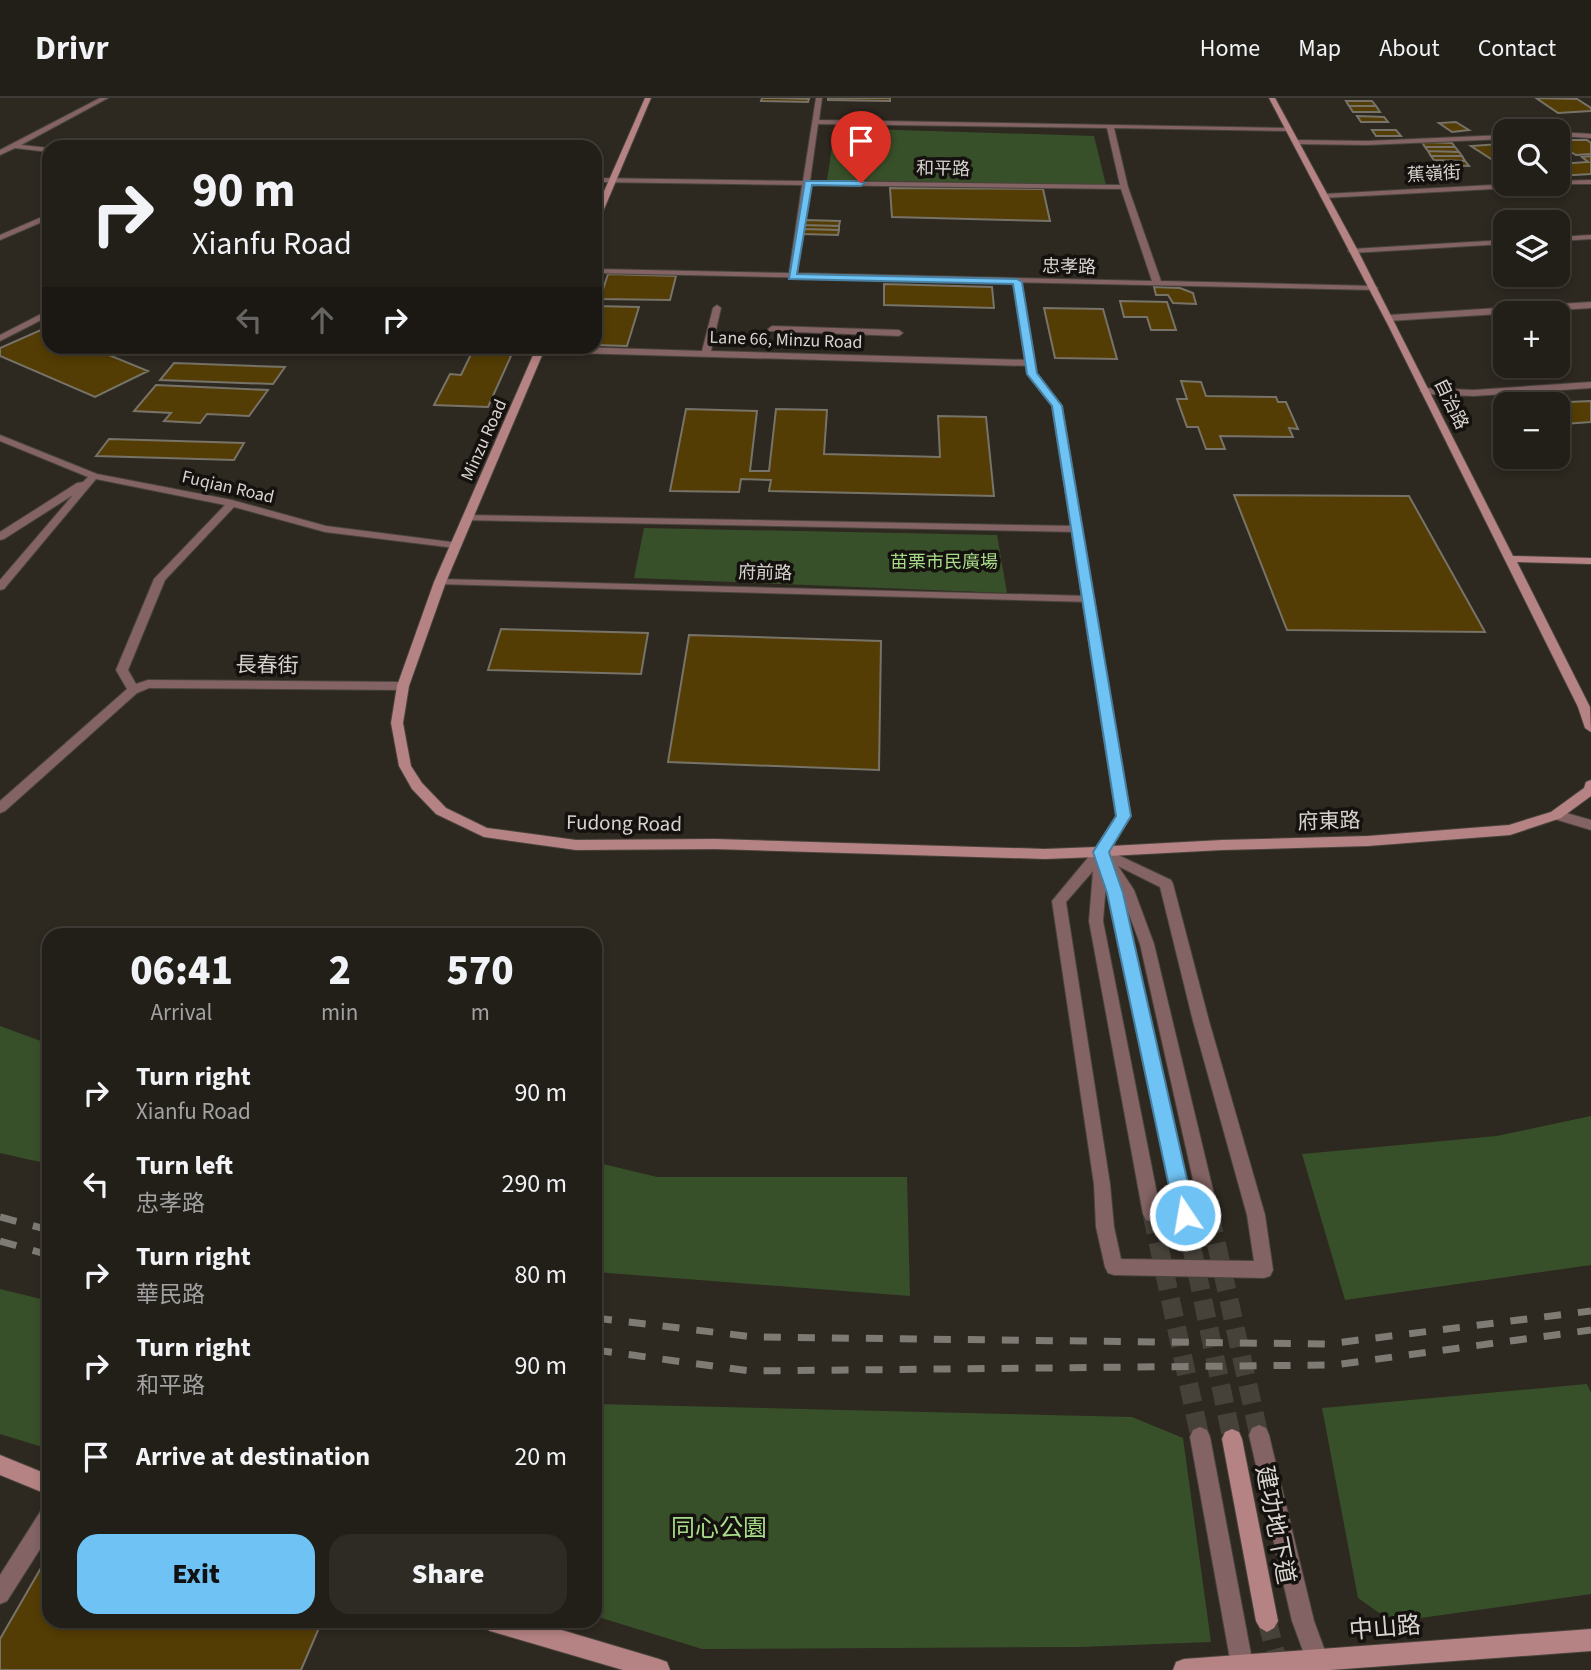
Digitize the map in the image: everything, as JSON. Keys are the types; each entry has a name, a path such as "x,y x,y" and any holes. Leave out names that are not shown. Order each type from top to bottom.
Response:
{"street":[{"path":"0,153 105,98"},
{"path":"602,204 648,98"},
{"path":"792,277 808,183 818,98"},
{"name":"自治路","path":"1272,98 1374,288 1584,707 1591,729"},
{"path":"816,122 1289,129"},
{"path":"1110,126 1124,187 1158,285"},
{"path":"1570,135 1591,136"},
{"path":"1296,142 1367,143 1493,137"},
{"path":"13,146 42,149"},
{"name":"和平路","path":"602,180 1124,187"},
{"path":"1570,183 1591,182"},
{"name":"蕉嶺街","path":"1324,196 1493,187"},
{"path":"0,238 42,219"},
{"path":"1570,238 1591,237"},
{"path":"1352,251 1493,243"},
{"name":"忠孝路","path":"602,271 1374,288"},
{"path":"1017,282 1032,374 1057,406 1123,816 1101,852 1059,901 1105,1227 1114,1268 1264,1270 1256,1215 1200,1021 1166,884 1101,852"},
{"path":"1389,318 1591,305"},
{"path":"706,354 717,308"},
{"path":"0,338 42,317"},
{"path":"772,329 899,333"},
{"path":"832,357 836,331"},
{"name":"Lane 66, Minzu Road","path":"602,350 1030,363"},
{"name":"Minzu Road","path":"454,545 538,354"},
{"path":"1425,391 1474,393 1591,385"},
{"name":"Fuqian Road","path":"0,438 94,477 232,503 325,529 454,545"},
{"path":"0,537 94,477"},
{"path":"0,587 94,477"},
{"path":"0,808 132,690 122,670 160,579 232,503"},
{"path":"467,518 1078,529"},
{"name":"Fudong Road","path":"454,545 403,686 397,723 405,766 417,786 441,811 484,832 576,845 715,844 1045,854 1101,852"},
{"path":"1510,559 1591,561"},
{"name":"府前路","path":"440,582 1088,599"},
{"name":"長春街","path":"132,690 148,684 403,686"},
{"path":"1556,815 1590,790 1591,785"},
{"path":"1556,815 1591,825"},
{"name":"府東路","path":"1101,852 1470,834 1510,830 1556,815"},
{"path":"1101,852 1096,921 1152,1214"},
{"path":"1101,852 1115,893 1185,1215"},
{"path":"1101,852 1128,890 1147,944 1210,1215"},
{"path":"1259,1436 1303,1621 1320,1665"},
{"path":"1200,1437 1242,1668"},
{"name":"建功地下道","path":"1232,1439 1267,1621"},
{"path":"0,1465 42,1482"},
{"path":"0,1594 42,1527"},
{"path":"516,1628 659,1670"},
{"name":"中山路","path":"1184,1670 1320,1665 1591,1640"}],"green space":[{"path":"835,128 1094,136 1106,185 827,180"},
{"name":"苗栗市民廣場","path":"644,528 997,535 1007,593 634,578"},
{"path":"0,1026 42,1041 42,1162 0,1153"},
{"path":"1591,1116 1591,1265 1345,1300 1302,1154 1497,1136"},
{"path":"602,1164 657,1177 907,1177 910,1296 602,1273"},
{"path":"0,1289 42,1299 42,1447 0,1434"},
{"path":"1587,1384 1591,1393 1591,1594 1392,1622 1358,1598 1322,1408"},
{"name":"同心公園","path":"602,1404 1132,1417 1183,1438 1211,1642 1080,1647 702,1649 602,1618"}],"building":[{"path":"762,98 809,99 808,102 761,101"},
{"path":"890,98 890,101 828,100"},
{"path":"1536,98 1577,99 1591,108 1591,111 1558,113"},
{"path":"1346,101 1372,101 1376,106 1349,106"},
{"path":"1349,106 1376,106 1380,112 1353,112"},
{"path":"1357,116 1384,117 1388,122 1361,122"},
{"path":"1456,122 1469,130 1452,132 1439,123"},
{"path":"1372,130 1396,130 1401,136 1376,136"},
{"path":"1570,140 1587,140 1591,143 1591,154 1576,155 1570,151"},
{"path":"1422,142 1452,143 1455,147 1425,147"},
{"path":"1493,145 1493,160 1471,146"},
{"path":"1425,147 1455,147 1459,152 1428,151"},
{"path":"1428,151 1459,152 1462,156 1431,156"},
{"path":"1431,156 1462,156 1465,161 1434,160"},
{"path":"1591,156 1591,174 1570,175 1570,163 1588,162 1582,157"},
{"path":"1434,160 1465,161 1469,166 1438,165"},
{"path":"890,188 1043,189 1050,221 892,217"},
{"path":"804,220 840,221 839,226 803,225"},
{"path":"803,225 839,226 839,230 803,229"},
{"path":"803,229 839,230 838,235 802,234"},
{"path":"608,274 676,276 670,300 602,299"},
{"path":"884,284 992,287 994,308 884,305"},
{"path":"1154,287 1180,288 1193,293 1196,304 1173,303 1168,295 1156,295"},
{"path":"1120,301 1167,302 1176,330 1151,330 1147,317 1124,317"},
{"path":"602,306 639,307 627,346 602,345"},
{"path":"1044,308 1103,309 1117,359 1055,358"},
{"path":"42,329 42,354 107,354 148,371 95,397 0,356 0,348"},
{"path":"471,354 512,354 488,407 434,405 450,374 461,375"},
{"path":"174,363 285,367 273,384 160,380"},
{"path":"1181,381 1201,382 1206,396 1276,397 1278,402 1286,402 1298,429 1289,428 1293,437 1220,436 1225,449 1206,449 1198,427 1187,427 1177,399 1187,399"},
{"path":"156,385 268,390 249,416 207,414 200,423 164,421 171,413 134,411"},
{"path":"1591,401 1591,422 1570,424 1570,402"},
{"path":"686,409 757,411 750,471 769,471 776,409 827,410 824,454 940,457 938,416 986,417 994,496 769,491 771,480 741,479 739,492 670,491"},
{"path":"109,439 244,443 234,460 96,456"},
{"path":"1234,495 1409,496 1485,632 1287,630"},
{"path":"501,629 648,633 641,674 488,670"},
{"path":"689,635 881,641 879,770 668,762"},
{"path":"42,1566 42,1628 319,1628 301,1670 0,1670 0,1639"}],"tunnel":[{"path":"1152,1214 1200,1437"},
{"path":"1185,1215 1232,1439"},
{"path":"1210,1215 1259,1435"},
{"path":"1267,1621 1280,1670"}],"railway":[{"path":"0,1217 42,1228"},
{"path":"0,1241 42,1253"},
{"path":"602,1319 754,1337 1327,1344 1591,1311"},
{"path":"602,1351 750,1371 1334,1365 1591,1330"}],"route":[{"path":"861,183 808,183 792,277 1017,282 1032,374 1057,406 1123,816 1101,852 1115,893 1185,1215"}]}
